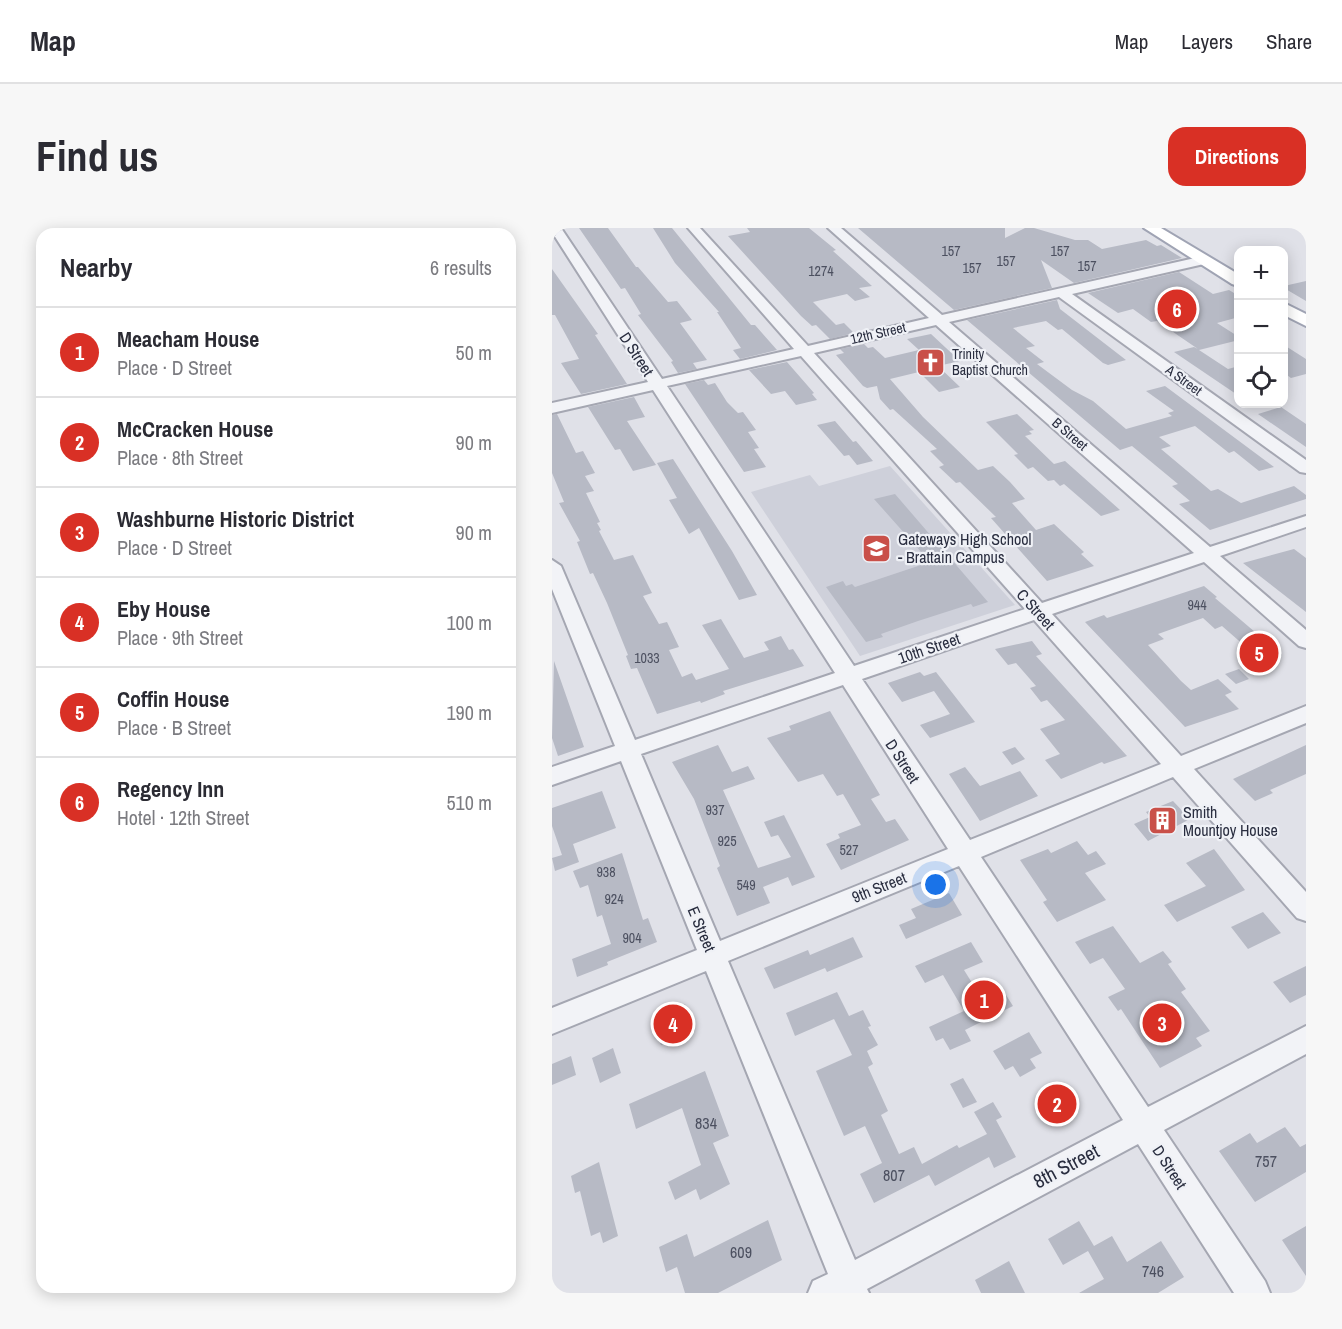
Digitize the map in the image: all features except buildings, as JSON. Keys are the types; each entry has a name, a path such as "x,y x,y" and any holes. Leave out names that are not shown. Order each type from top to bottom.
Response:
{"main road":[{"path":"1151,228 1234,278"},
{"path":"1288,310 1306,321"}],"street":[{"name":"D Street","path":"555,228 1253,1293"},
{"name":"C Street","path":"694,228 1306,909"},
{"name":"B Street","path":"834,228 1306,641"},
{"name":"12th Street","path":"552,408 1204,260"},
{"name":"A Street","path":"1061,292 1306,468"},
{"name":"10th Street","path":"552,776 1306,521"},
{"name":"E Street","path":"552,566 713,956 841,1289"},
{"name":"9th Street","path":"552,1021 1306,714"},
{"name":"8th Street","path":"841,1289 1306,1039"}],"shaded area":[{"name":"Gateways High School - Brattain Campus","path":"890,466 1015,605 860,656 751,492 810,475 819,486"}],"place":[{"name":"Regency Inn","path":"1177,309"},
{"name":"Trinity Baptist Church","path":"931,362"},
{"name":"Gateways High School - Brattain Campus","path":"877,548"},
{"name":"Coffin House","path":"1259,653"},
{"name":"Smith Mountjoy House","path":"1162,821"},
{"name":"Meacham House","path":"984,1000"},
{"name":"Washburne Historic District","path":"1162,1023"},
{"name":"Eby House","path":"673,1024"},
{"name":"McCracken House","path":"1057,1104"}]}
